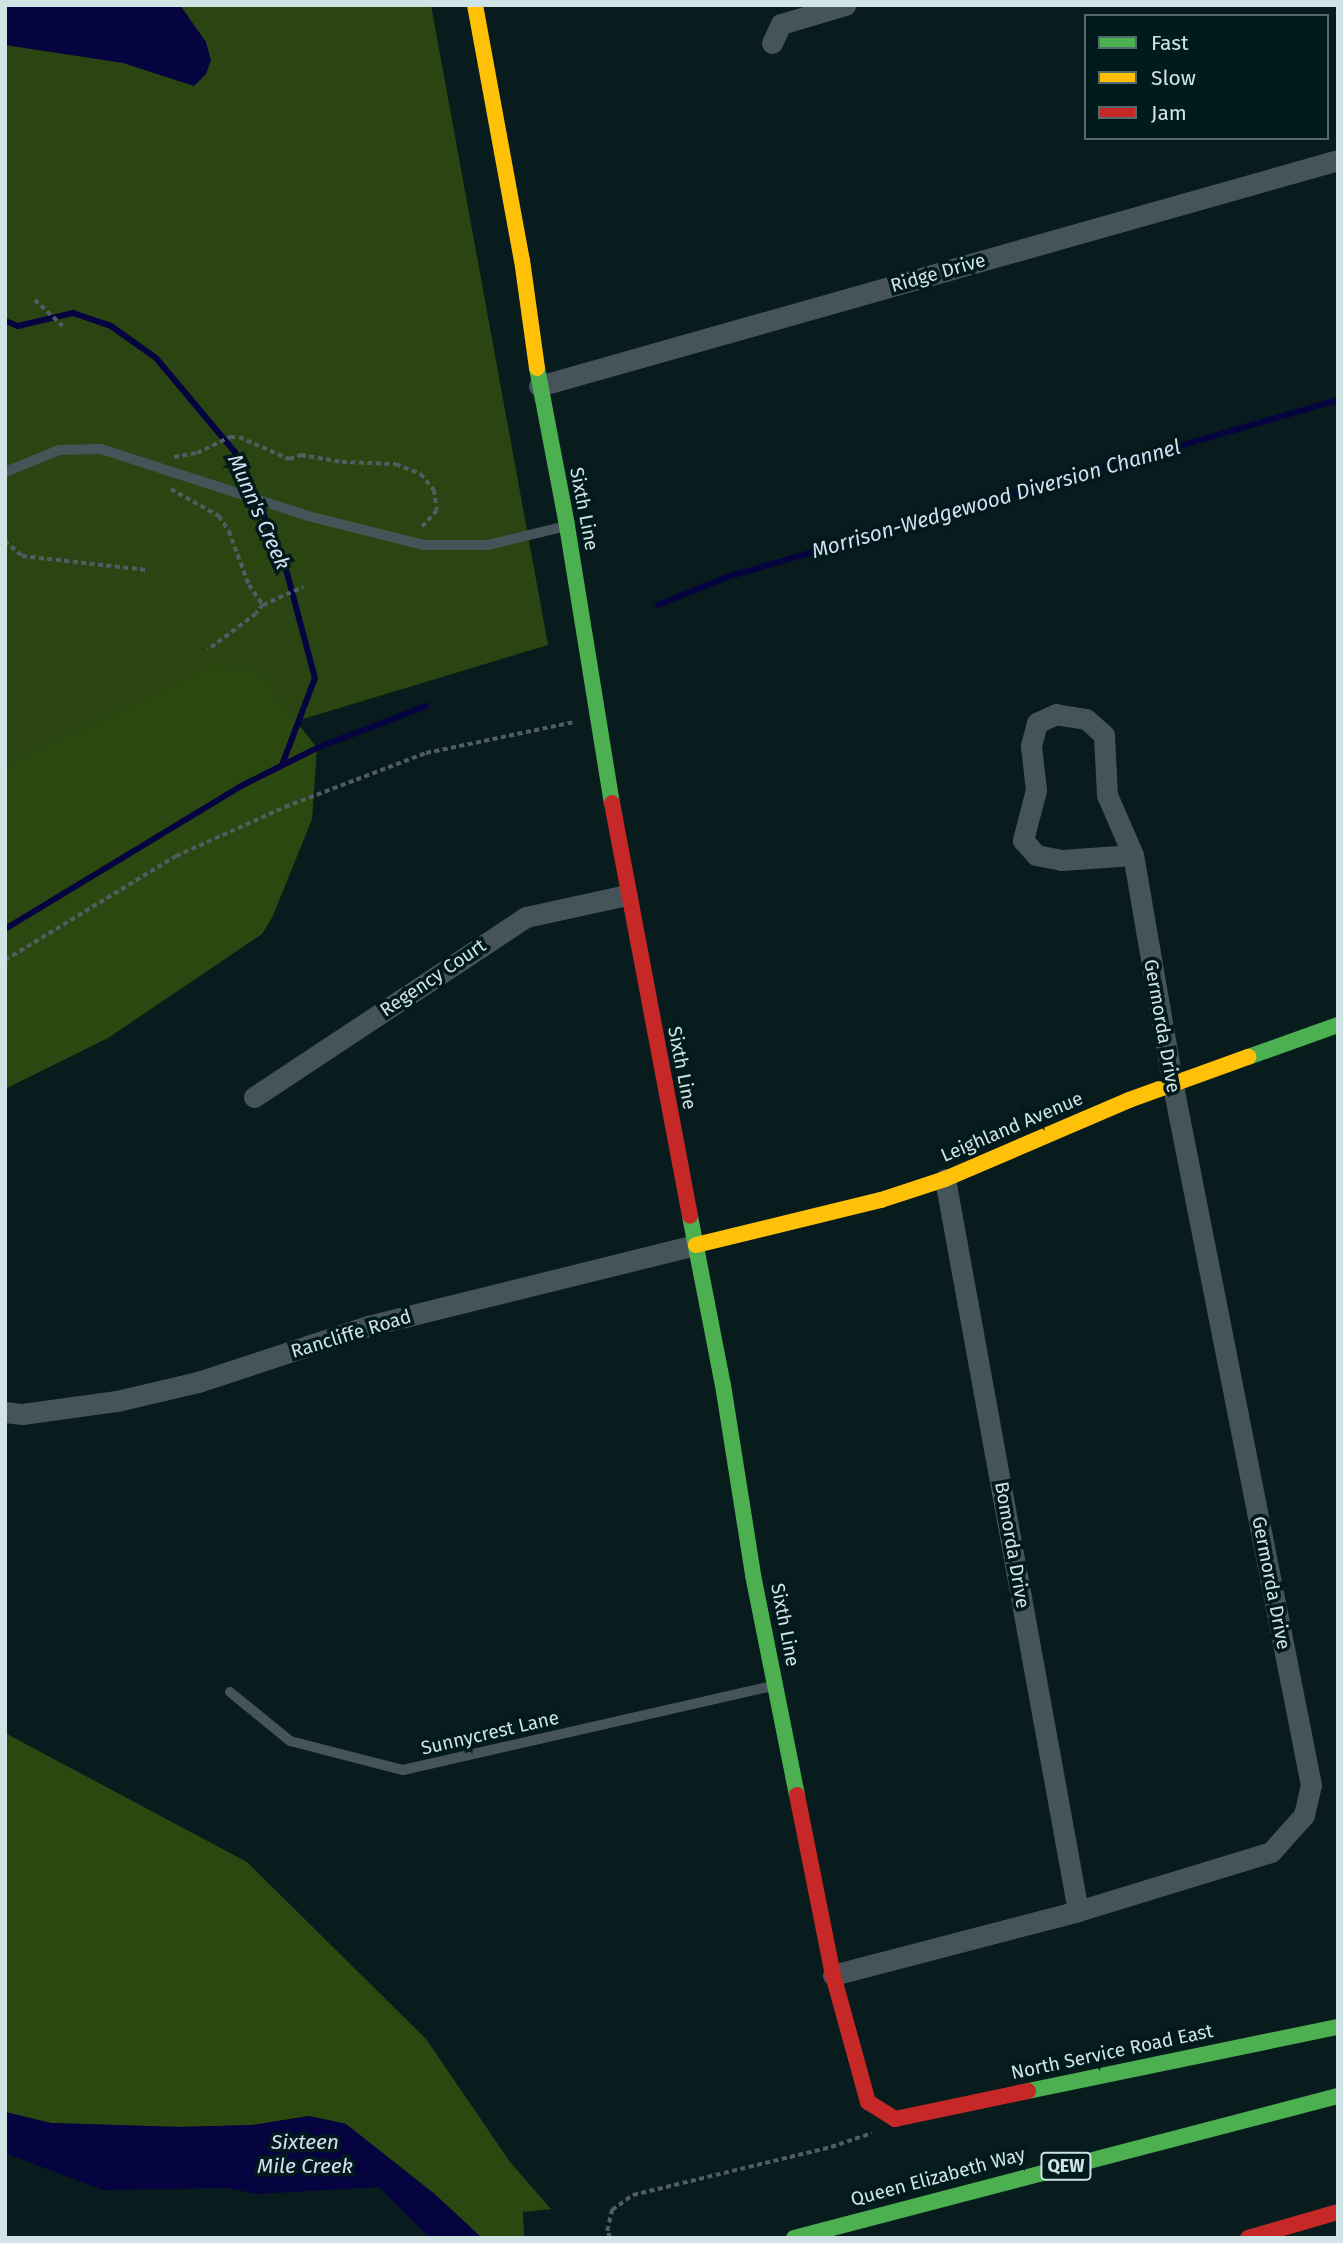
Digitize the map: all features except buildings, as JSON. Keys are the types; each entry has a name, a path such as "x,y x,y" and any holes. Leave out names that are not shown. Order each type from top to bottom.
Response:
{"main road":[{"name":"Sixth Line","path":"475,5 522,260 538,387 567,526 627,895 696,1245 775,1686 834,1975 868,2102 895,2119"},
{"name":"Leighland Avenue","path":"696,1245 880,1200 945,1179 1129,1100 1338,1025"},
{"name":"North Service Road East","path":"895,2119 1338,2027"},
{"name":"Queen Elizabeth Way","path":"794,2238 1338,2096"},
{"path":"1248,2238 1338,2212"}],"street":[{"path":"777,24 845,5"},
{"name":"Ridge Drive","path":"538,387 1338,160"},
{"name":"Germorda Drive","path":"834,1975 1078,1911 1271,1852 1304,1815 1311,1785 1172,1086 1133,855 1107,795 1104,734 1086,719 1056,714 1037,723 1031,746 1035,790 1023,839 1036,855 1061,860 1133,855"},
{"name":"Regency Court","path":"254,1097 526,917 627,895"},
{"name":"Bomorda Drive","path":"945,1179 1078,1911"},
{"name":"Rancliffe Road","path":"5,1412 22,1414 117,1401 185,1385 369,1326 696,1245"}],"lane":[{"path":"5,472 59,450 102,449 272,505 424,545 488,545 567,526"},
{"name":"Sunnycrest Lane","path":"230,1692 290,1741 403,1770 775,1686"}],"path":[{"path":"35,300 63,326"},
{"path":"141,462 197,453 230,437 239,438 289,459 301,455 342,462 396,464 421,474 434,491 437,512 410,541"},
{"path":"141,462 173,491 219,516 229,531 249,585 263,605"},
{"path":"5,541 22,556 147,570"},
{"path":"208,650 256,614 263,605 303,587"},
{"path":"5,960 176,856 285,807 426,753 598,718"},
{"path":"610,2238 607,2231 612,2210 633,2195 831,2147 871,2134 895,2119"}],"green space":[{"path":"5,5 431,5 548,645 5,809"},
{"path":"217,665 256,670 317,748 312,819 272,918 262,934 108,1038 5,1089 5,766"},
{"path":"5,1733 247,1862 426,2039 510,2162 551,2209 523,2212 524,2238 482,2238 435,2194 346,2124 309,2116 254,2125 179,2127 51,2123 5,2112"}],"water":[{"path":"5,5 180,5 206,42 211,60 206,74 194,86 123,63 5,45"},
{"name":"Sixteen Mile Creek","path":"5,2112 51,2123 179,2127 253,2125 309,2116 346,2124 434,2194 482,2238 430,2238 379,2187 257,2194 228,2188 103,2190 5,2153"}],"waterway":[{"name":"Munn's Creek","path":"5,321 18,326 73,313 111,326 156,358 235,452 283,558 315,678 282,765"},
{"name":"Morrison-Wedgewood Diversion Channel","path":"658,605 727,577 1338,400"},
{"name":"Morrison-Wedgewood Diversion Channel","path":"5,929 243,785 317,748 426,706"}],"traffic: fast":[{"path":"537,368 567,526 612,803"},
{"path":"1248,1057 1338,1025"},
{"path":"690,1216 723,1385 753,1575 797,1795"},
{"path":"1028,2091 1338,2027"},
{"path":"794,2238 1338,2096"}],"traffic: slow":[{"path":"475,5 522,260 537,368"},
{"path":"696,1245 881,1200 945,1179 1129,1100 1248,1057"}],"traffic: jam":[{"path":"612,803 690,1216"},
{"path":"797,1795 833,1975 868,2102 895,2119 1028,2091"},
{"path":"1248,2238 1338,2212"}]}
